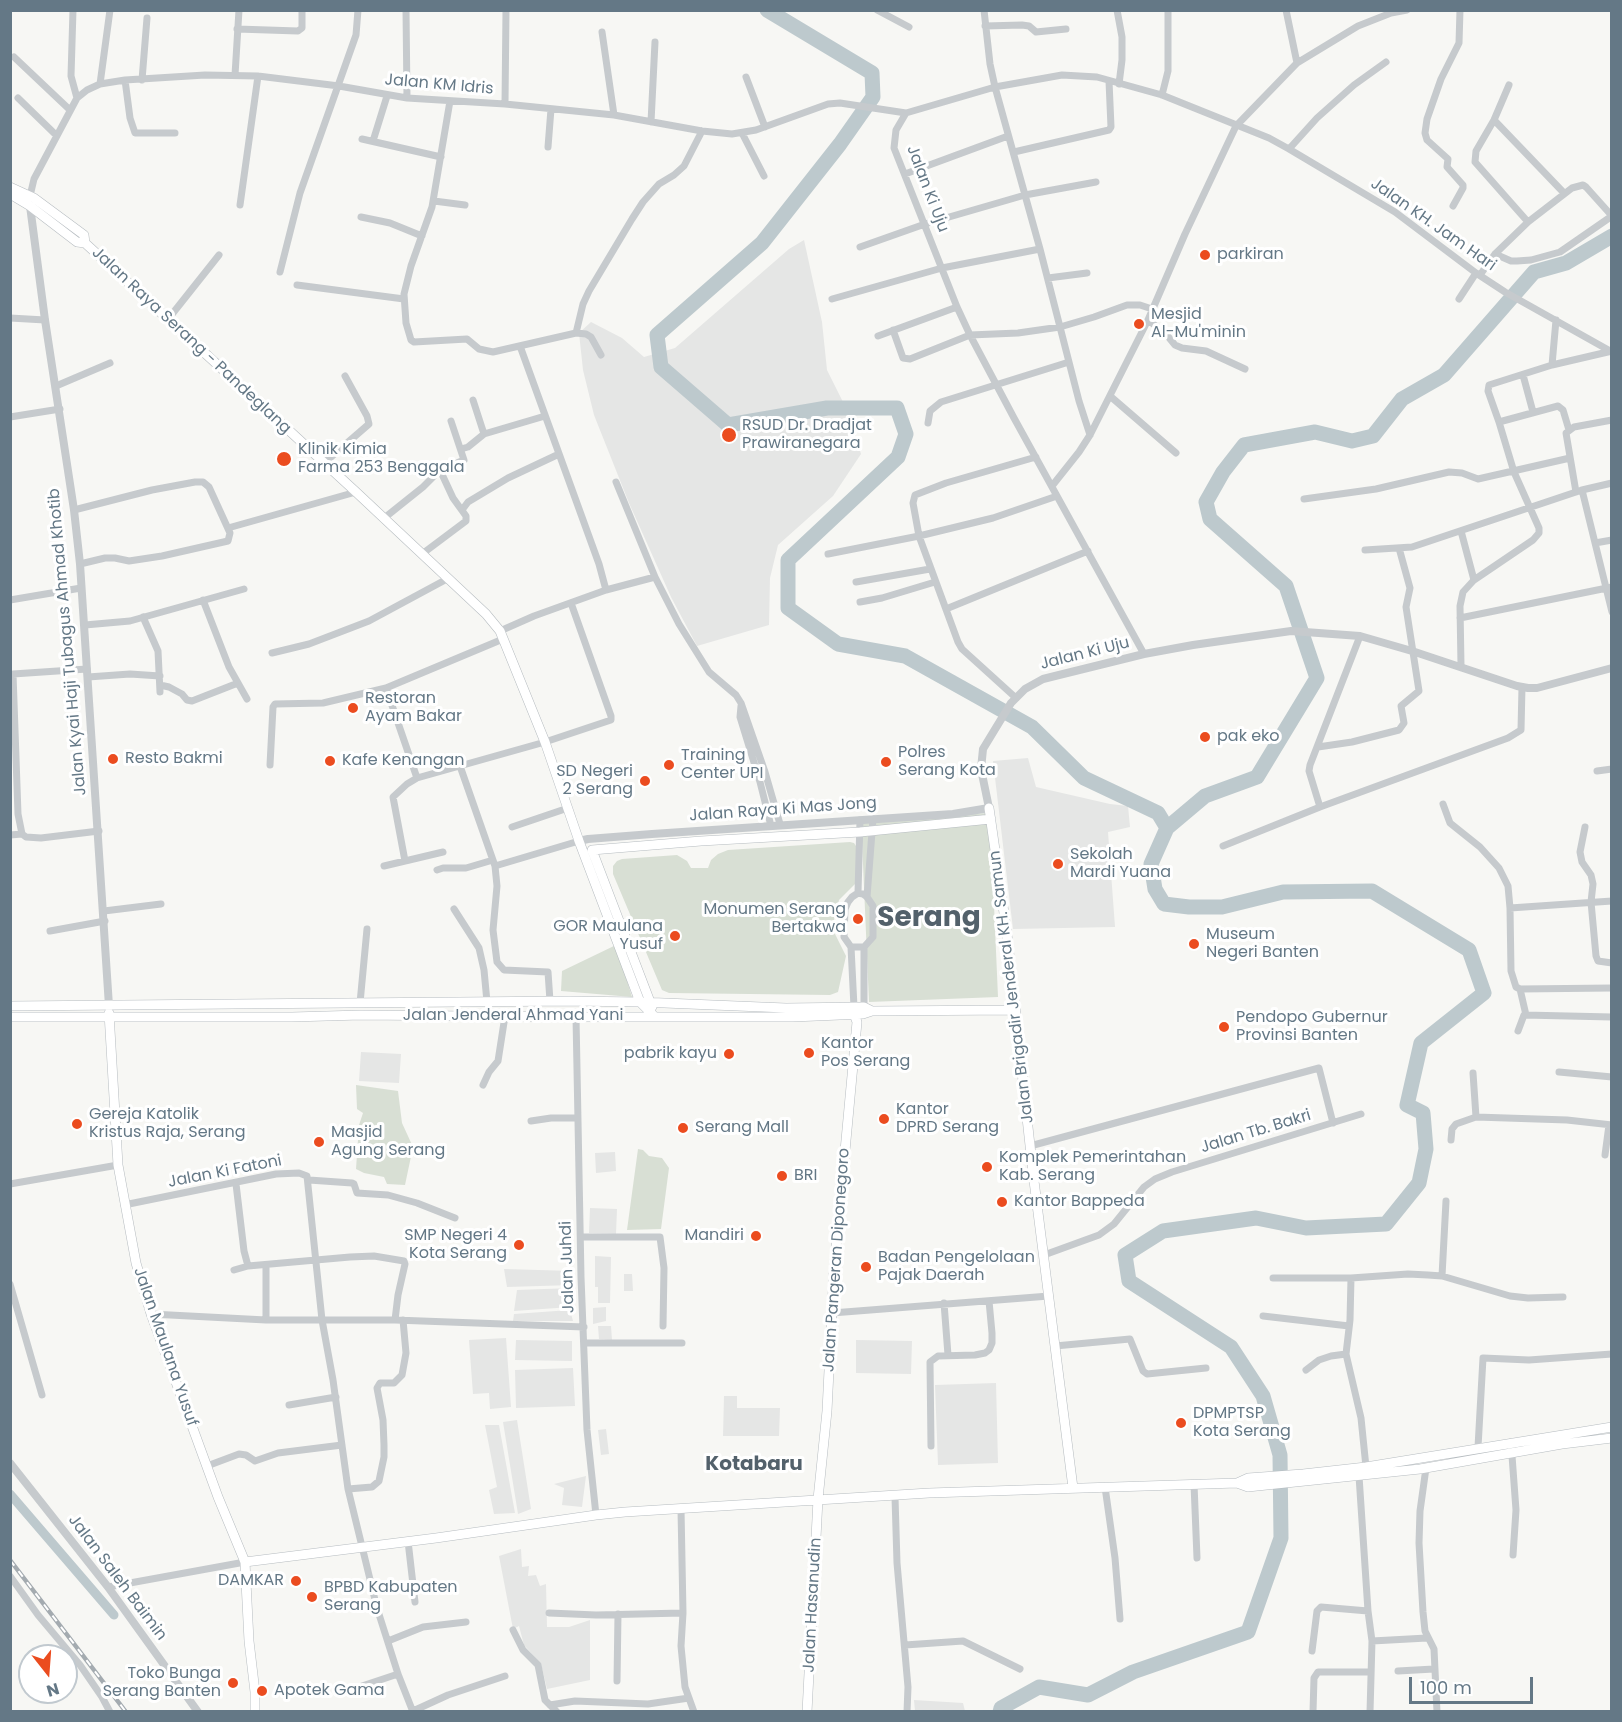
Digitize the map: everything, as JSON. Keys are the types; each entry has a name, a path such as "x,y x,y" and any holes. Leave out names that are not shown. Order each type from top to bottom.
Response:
{"main road":[{"name":"Jalan Raya Serang - Pandeglang","path":"10,187 30,201 76,242 85,243 169,318 192,342 486,614 502,635 546,742 579,841 610,911"},
{"name":"Jalan Raya Serang - Pandeglang","path":"10,194 30,201"},
{"name":"Jalan Brigadir Jenderal KH. Samun","path":"989,808 1016,1010 1030,1146 1072,1488"},
{"path":"656,1017 640,1002 592,850 873,831 991,819"},
{"path":"652,834 653,845"},
{"path":"610,911 656,1017"},
{"name":"Jalan Jenderal Ahmad Yani","path":"10,1006 550,1001 650,1002 861,1012"},
{"path":"462,1002 462,1015"},
{"name":"Jalan Maulana Yusuf","path":"109,1006 118,1165 124,1205 136,1263 151,1314 245,1562 255,1712"},
{"name":"Jalan Jenderal Ahmad Yani","path":"10,1017 462,1015 656,1017 1016,1010"},
{"name":"Jalan Pangeran Diponegoro","path":"818,1499 827,1411 834,1269 861,1012"},
{"path":"1303,1478 1478,1447 1611,1427"},
{"path":"245,1562 596,1515 929,1493 1237,1483 1248,1487 1256,1482 1359,1476 1426,1468 1562,1444 1611,1438"},
{"name":"Jalan Hasanudin","path":"807,1712 818,1499"}],"street":[{"path":"73,10 71,76 77,98"},
{"path":"100,84 110,10"},
{"path":"235,75 239,10"},
{"path":"237,29 298,31 302,28 303,10"},
{"path":"280,272 300,193 356,35 358,10"},
{"path":"406,10 407,99"},
{"path":"505,104 506,10"},
{"path":"877,10 909,27"},
{"path":"984,10 995,87 1090,435"},
{"path":"1117,10 1122,37 1119,84"},
{"path":"1162,95 1168,71 1168,10"},
{"path":"1287,10 1298,63"},
{"path":"1052,486 1090,435 1110,396 1148,321 1236,126 1298,63 1358,26 1391,12 1407,10"},
{"path":"1453,206 1463,185 1447,166 1448,159 1427,141 1425,133 1427,119 1441,79 1459,43 1460,10"},
{"path":"142,80 147,18"},
{"path":"985,26 1022,24 1036,32 1066,29"},
{"path":"602,32 614,115"},
{"path":"651,122 655,42"},
{"path":"14,57 70,110"},
{"path":"1288,149 1354,84 1386,62"},
{"path":"906,113 995,87 1077,74 1162,95 1236,126"},
{"path":"240,205 258,76"},
{"name":"Jalan KM Idris","path":"30,201 34,179 77,98 100,84 125,80 258,76 339,86 407,99 505,104 614,115 702,131 742,133 765,127 820,106 840,103 906,113"},
{"path":"746,77 765,127"},
{"path":"125,80 130,118 135,133 175,133"},
{"path":"1014,152 1109,130 1111,127 1109,81"},
{"path":"1509,84 1494,120 1476,151 1475,162 1528,222"},
{"path":"373,141 387,96"},
{"path":"18,98 56,135"},
{"path":"450,101 434,201 409,273 404,299 409,337 414,342 467,339 486,352 576,333 591,337 602,355"},
{"path":"548,147 551,109"},
{"name":"Jalan Ki Uju","path":"906,113 901,119 894,139 894,148 957,308 1144,654"},
{"path":"1494,120 1564,194"},
{"name":"Jalan KH. Jam Hari","path":"1236,126 1269,138 1395,212 1505,292 1611,352"},
{"path":"576,333 590,291 632,219 659,184 684,166 702,131"},
{"path":"742,133 764,176"},
{"path":"905,174 1008,135"},
{"path":"362,139 441,157"},
{"path":"860,247 925,224 1025,195 1096,182"},
{"path":"1459,299 1478,274 1496,254 1528,222 1564,194 1579,186 1586,187 1611,216 1560,252 1531,260 1517,261 1511,261 1496,254"},
{"name":"Jalan Kyai Haji Tubagus Ahmad Khotib","path":"30,201 80,564 109,1006"},
{"path":"434,201 465,205"},
{"path":"360,217 390,223 422,236"},
{"path":"832,299 942,268 1040,249"},
{"path":"169,318 219,255"},
{"path":"1048,278 1087,273"},
{"path":"297,285 404,299"},
{"path":"893,330 903,358 907,359 970,335 1018,333 1060,327 1126,305 1140,305 1152,309"},
{"path":"878,336 957,308"},
{"path":"10,318 45,320"},
{"path":"1552,365 1554,319"},
{"path":"1148,321 1166,334 1175,345 1206,351 1245,369"},
{"path":"520,346 599,564 606,590"},
{"path":"1461,666 1460,618 1463,592 1474,580 1493,569 1537,536 1539,528 1514,472 1500,422 1488,391 1489,386 1552,365 1611,352"},
{"path":"928,423 930,411 941,402 1069,362"},
{"path":"56,386 110,363"},
{"path":"1523,375 1533,412"},
{"path":"324,463 369,424 345,376"},
{"path":"1110,396 1176,453"},
{"path":"473,400 484,434"},
{"path":"1500,422 1554,406 1561,407 1569,430 1567,437 1570,458 1609,588 1611,612"},
{"path":"10,417 60,409"},
{"path":"461,449 468,447 484,434 545,416"},
{"path":"1569,430 1611,420"},
{"path":"383,519 423,488 440,470 464,460 451,421"},
{"path":"462,510 468,502 508,478 559,454"},
{"path":"1013,700 962,649 930,569 919,536 913,503 915,495 946,483 1036,457"},
{"path":"1304,499 1376,489 1449,472 1462,473 1478,479 1570,458"},
{"path":"422,554 466,521 466,516 453,498 440,470"},
{"path":"74,510 152,490 203,482 209,487 230,533 228,541 133,561 109,558 80,564"},
{"path":"616,482 655,577 679,624 710,672 736,695 741,703 780,824"},
{"path":"1365,550 1412,548 1579,491 1611,483"},
{"path":"228,528 356,492"},
{"path":"828,554 919,536 993,518 1058,496"},
{"path":"1461,531 1474,580"},
{"path":"1595,543 1611,540"},
{"path":"1318,747 1352,742 1399,730 1404,723 1401,706 1419,691 1406,607 1410,588 1399,548"},
{"path":"946,609 1088,551"},
{"path":"856,582 930,569"},
{"path":"270,765 275,704 322,703 386,688 502,635 534,616 606,590 655,577"},
{"path":"272,653 309,644 369,621 447,579"},
{"path":"860,602 882,598 935,582"},
{"path":"10,600 81,588"},
{"path":"1460,618 1609,588"},
{"path":"85,625 130,621 244,590"},
{"path":"203,600 225,657 247,699"},
{"path":"405,861 393,797 407,784 417,778 479,759 546,742 611,718 571,603"},
{"path":"143,617 158,651 160,688 169,687 192,701 238,683"},
{"name":"Jalan Ki Uju","path":"989,808 981,770 983,749 1013,700 1024,689 1043,679 1144,654 1291,631 1343,634 1360,636 1412,651 1522,687"},
{"path":"1320,807 1309,771 1360,636"},
{"path":"1223,846 1516,733 1521,730 1522,723 1522,687 1538,688 1611,668"},
{"path":"22,834 13,752 12,674 88,673 160,676"},
{"path":"386,688 417,778"},
{"path":"741,703 740,717 771,826"},
{"path":"460,766 494,863 497,886 493,930 497,962 504,970 548,972 550,1001"},
{"path":"1597,771 1611,769"},
{"path":"1443,804 1450,823 1480,847 1499,868 1508,886 1511,971 1516,987 1520,989 1611,988"},
{"path":"512,827 568,807"},
{"name":"Jalan Raya Ki Mas Jong","path":"579,841 780,824 953,813 989,808"},
{"path":"867,897 873,819"},
{"path":"860,820 858,893 848,902 845,909 844,937 851,947 861,1012"},
{"path":"1585,827 1580,852 1582,862 1591,874 1593,884 1591,902 1596,956 1598,961 1611,963"},
{"path":"10,835 22,834 26,837 41,838 99,831"},
{"path":"437,870 494,863 579,841"},
{"path":"384,866 443,852"},
{"path":"858,893 867,897 873,906 873,937 864,947 861,1012"},
{"path":"1510,908 1611,901"},
{"path":"104,911 161,904"},
{"path":"454,909 479,948 487,1002"},
{"path":"50,931 105,921"},
{"path":"360,1004 367,929"},
{"path":"851,947 864,947"},
{"path":"1520,989 1526,1015"},
{"path":"1518,1031 1522,1016 1526,1015 1611,1017"},
{"path":"483,1085 498,1061 505,1016"},
{"name":"Jalan Juhdi","path":"576,1017 581,1276 587,1430 596,1515"},
{"path":"1030,1146 1319,1068 1333,1123"},
{"path":"1559,1072 1611,1077"},
{"path":"1473,1073 1476,1117"},
{"name":"Jalan Tb. Bakri","path":"1044,1255 1099,1235 1114,1224 1144,1187 1155,1179 1361,1114"},
{"path":"1451,1140 1452,1130 1456,1124 1476,1117 1568,1120 1610,1125 1605,1155"},
{"path":"531,1120 578,1118"},
{"path":"10,1184 118,1165"},
{"name":"Jalan Ki Fatoni","path":"124,1205 236,1184 276,1174 299,1173 307,1176 309,1180 352,1183 357,1192 388,1195 417,1203 455,1218"},
{"path":"309,1180 322,1320 336,1397 348,1489 398,1674 413,1711 448,1695 505,1676"},
{"path":"236,1184 248,1266"},
{"path":"1442,1276 1446,1201"},
{"path":"581,1237 660,1237 664,1268 663,1326"},
{"path":"234,1270 248,1266 374,1256 404,1261 398,1295 399,1320 406,1353 402,1375 394,1383 380,1383 377,1388 383,1420 384,1445 379,1481 372,1487 348,1489"},
{"path":"266,1265 266,1320"},
{"path":"1273,1278 1351,1278 1408,1274 1442,1276 1510,1296 1563,1297"},
{"path":"1351,1278 1346,1354 1361,1418 1366,1467"},
{"path":"10,1284 42,1395"},
{"path":"832,1313 1049,1296"},
{"path":"931,1446 930,1362 938,1356 975,1355 989,1350 992,1333 989,1301"},
{"path":"944,1303 948,1355"},
{"path":"151,1314 266,1320 399,1320 584,1327"},
{"path":"1263,1316 1349,1326"},
{"path":"1055,1346 1130,1339 1143,1371 1147,1374 1206,1368"},
{"path":"584,1343 682,1343"},
{"path":"1306,1370 1319,1360 1346,1354"},
{"path":"1478,1447 1481,1360 1483,1358 1528,1360 1611,1354"},
{"path":"289,1405 336,1397"},
{"path":"1511,1442 1516,1510 1513,1555"},
{"path":"207,1466 239,1454 246,1455 255,1461 278,1453 342,1445"},
{"name":"Jalan Saleh Baimin","path":"10,1463 108,1587 198,1712"},
{"path":"1426,1468 1420,1511 1419,1543 1422,1612 1427,1638 1434,1649 1437,1712"},
{"path":"1359,1476 1372,1641 1370,1712"},
{"path":"1194,1484 1197,1558"},
{"path":"1105,1487 1115,1558 1120,1619"},
{"path":"895,1497 897,1563 905,1645 908,1712"},
{"path":"681,1509 681,1646 685,1687 694,1712"},
{"path":"408,1541 415,1602"},
{"path":"108,1587 245,1562"},
{"path":"10,1576 38,1615 80,1665 110,1712"},
{"path":"1312,1651 1317,1611 1321,1606 1368,1611"},
{"path":"549,1613 682,1613"},
{"path":"617,1681 618,1614"},
{"path":"388,1641 423,1627 466,1622"},
{"path":"513,1630 522,1650 538,1665 544,1698 557,1712"},
{"path":"1372,1641 1427,1638"},
{"path":"905,1645 963,1641 1020,1669"},
{"path":"1398,1671 1434,1669"},
{"path":"1313,1712 1314,1678 1318,1672 1371,1672"},
{"path":"359,1687 398,1674"},
{"path":"550,1706 575,1701 618,1708 689,1698"}],"shaded area":[{"name":"RSUD Dr. Dradjat Prawiranegara","path":"804,240 822,322 827,370 850,416 861,454 833,496 778,545 770,578 769,625 697,646 671,597 629,503 594,415 583,370 579,333 591,322 622,338 644,357 675,348 789,249"},
{"name":"Sekolah Mardi Yuana","path":"1028,758 1036,787 1128,806 1130,827 1108,832 1115,927 1013,929 993,761"},
{"path":"990,813 998,997 869,1002 861,818"},
{"path":"854,843 858,849 855,884 839,900 834,920 834,932 846,956 838,992 830,995 669,993 662,990 613,874 613,866 617,861 677,855 687,861 691,868 708,868 711,860 728,850"},
{"path":"616,945 632,997 561,991 562,971"},
{"path":"361,1052 401,1054 399,1083 359,1081"},
{"path":"356,1085 398,1091 402,1123 413,1147 405,1185 387,1184 384,1177 356,1169 359,1125 363,1113 357,1109"},
{"path":"638,1149 643,1150 649,1156 662,1158 669,1168 661,1229 627,1230"},
{"path":"615,1152 616,1171 596,1173 595,1153"},
{"path":"590,1208 617,1209 616,1234 589,1233"},
{"path":"595,1256 611,1257 610,1303 598,1303 598,1287 595,1287"},
{"path":"504,1269 573,1271 573,1285 507,1287"},
{"path":"624,1274 632,1274 633,1291 624,1291"},
{"path":"572,1288 571,1307 514,1311 517,1290"},
{"path":"606,1307 606,1321 593,1324 593,1308"},
{"path":"570,1310 573,1321 513,1321 514,1314"},
{"path":"598,1326 611,1326 612,1340 599,1339"},
{"path":"506,1338 511,1407 490,1409 489,1393 473,1394 469,1340"},
{"path":"516,1340 572,1341 572,1361 515,1360"},
{"path":"856,1340 912,1341 911,1374 856,1373"},
{"path":"573,1368 575,1406 516,1408 515,1370"},
{"path":"996,1383 998,1463 938,1465 935,1385"},
{"path":"724,1396 737,1396 737,1408 780,1408 779,1436 723,1436"},
{"path":"517,1420 531,1509 518,1514 503,1422"},
{"path":"485,1425 499,1425 515,1513 494,1514 489,1490 497,1487"},
{"path":"606,1429 609,1454 601,1455 598,1430"},
{"path":"586,1476 582,1507 562,1505 564,1488 554,1484"},
{"path":"521,1549 522,1567 529,1566 528,1576 536,1575 540,1586 546,1584 547,1627 569,1627 590,1620 590,1680 547,1689 541,1664 524,1645 519,1626 513,1629 499,1556"},
{"path":"914,1700 963,1703 965,1711 915,1711"}],"waterway":[{"path":"767,10 872,73 873,97 840,144 762,243 657,335 661,367 728,425 827,408 897,408 906,434 898,457 788,560 788,608 838,644 905,656 1032,727 1084,778 1158,813 1167,828 1151,864 1155,889 1164,904 1222,907 1283,892 1372,891 1469,950 1484,993 1421,1043 1407,1105 1423,1113 1426,1149 1419,1183 1386,1224 1306,1228 1256,1218 1163,1231 1125,1255 1129,1281 1231,1347 1263,1396 1280,1455 1281,1538 1248,1632 1133,1672 1088,1695 1039,1687 1001,1708 1000,1712"},
{"path":"1167,828 1205,796 1257,777 1317,678 1286,586 1210,519 1206,502 1223,472 1244,445 1315,432 1352,441 1373,436 1402,399 1444,375 1534,272 1566,263 1612,236"},
{"path":"10,1494 114,1615"}],"railway":[{"path":"10,1560 126,1712"}],"place":[{"name":"parkiran","path":"1205,255"},
{"name":"Mesjid Al-Mu'minin","path":"1139,324"},
{"name":"RSUD Dr. Dradjat Prawiranegara","path":"729,435"},
{"name":"Klinik Kimia Farma 253 Benggala","path":"284,459"},
{"name":"Restoran Ayam Bakar","path":"353,708"},
{"name":"pak eko","path":"1205,737"},
{"name":"Resto Bakmi","path":"113,759"},
{"name":"Kafe Kenangan","path":"330,761"},
{"name":"Polres Serang Kota","path":"886,762"},
{"name":"Training Center UPI","path":"669,765"},
{"name":"SD Negeri 2 Serang","path":"645,781"},
{"name":"Sekolah Mardi Yuana","path":"1058,864"},
{"name":"Monumen Serang Bertakwa","path":"858,919"},
{"name":"GOR Maulana Yusuf","path":"675,936"},
{"name":"Museum Negeri Banten","path":"1194,944"},
{"name":"Pendopo Gubernur Provinsi Banten","path":"1224,1027"},
{"name":"Kantor Pos Serang","path":"809,1053"},
{"name":"pabrik kayu","path":"729,1054"},
{"name":"Kantor DPRD Serang","path":"884,1119"},
{"name":"Gereja Katolik Kristus Raja, Serang","path":"77,1124"},
{"name":"Serang Mall","path":"683,1128"},
{"name":"Masjid Agung Serang","path":"319,1142"},
{"name":"Komplek Pemerintahan Kab. Serang","path":"987,1167"},
{"name":"BRI","path":"782,1176"},
{"name":"Kantor Bappeda","path":"1002,1202"},
{"name":"Mandiri","path":"756,1236"},
{"name":"SMP Negeri 4 Kota Serang","path":"519,1245"},
{"name":"Badan Pengelolaan Pajak Daerah","path":"866,1267"},
{"name":"DPMPTSP Kota Serang","path":"1181,1423"},
{"name":"DAMKAR","path":"296,1581"},
{"name":"BPBD Kabupaten Serang","path":"312,1597"},
{"name":"Toko Bunga Serang Banten","path":"233,1683"},
{"name":"Apotek Gama","path":"262,1691"}],"district":[{"name":"Serang","path":"929,919"},
{"name":"Kotabaru","path":"754,1465"}]}
